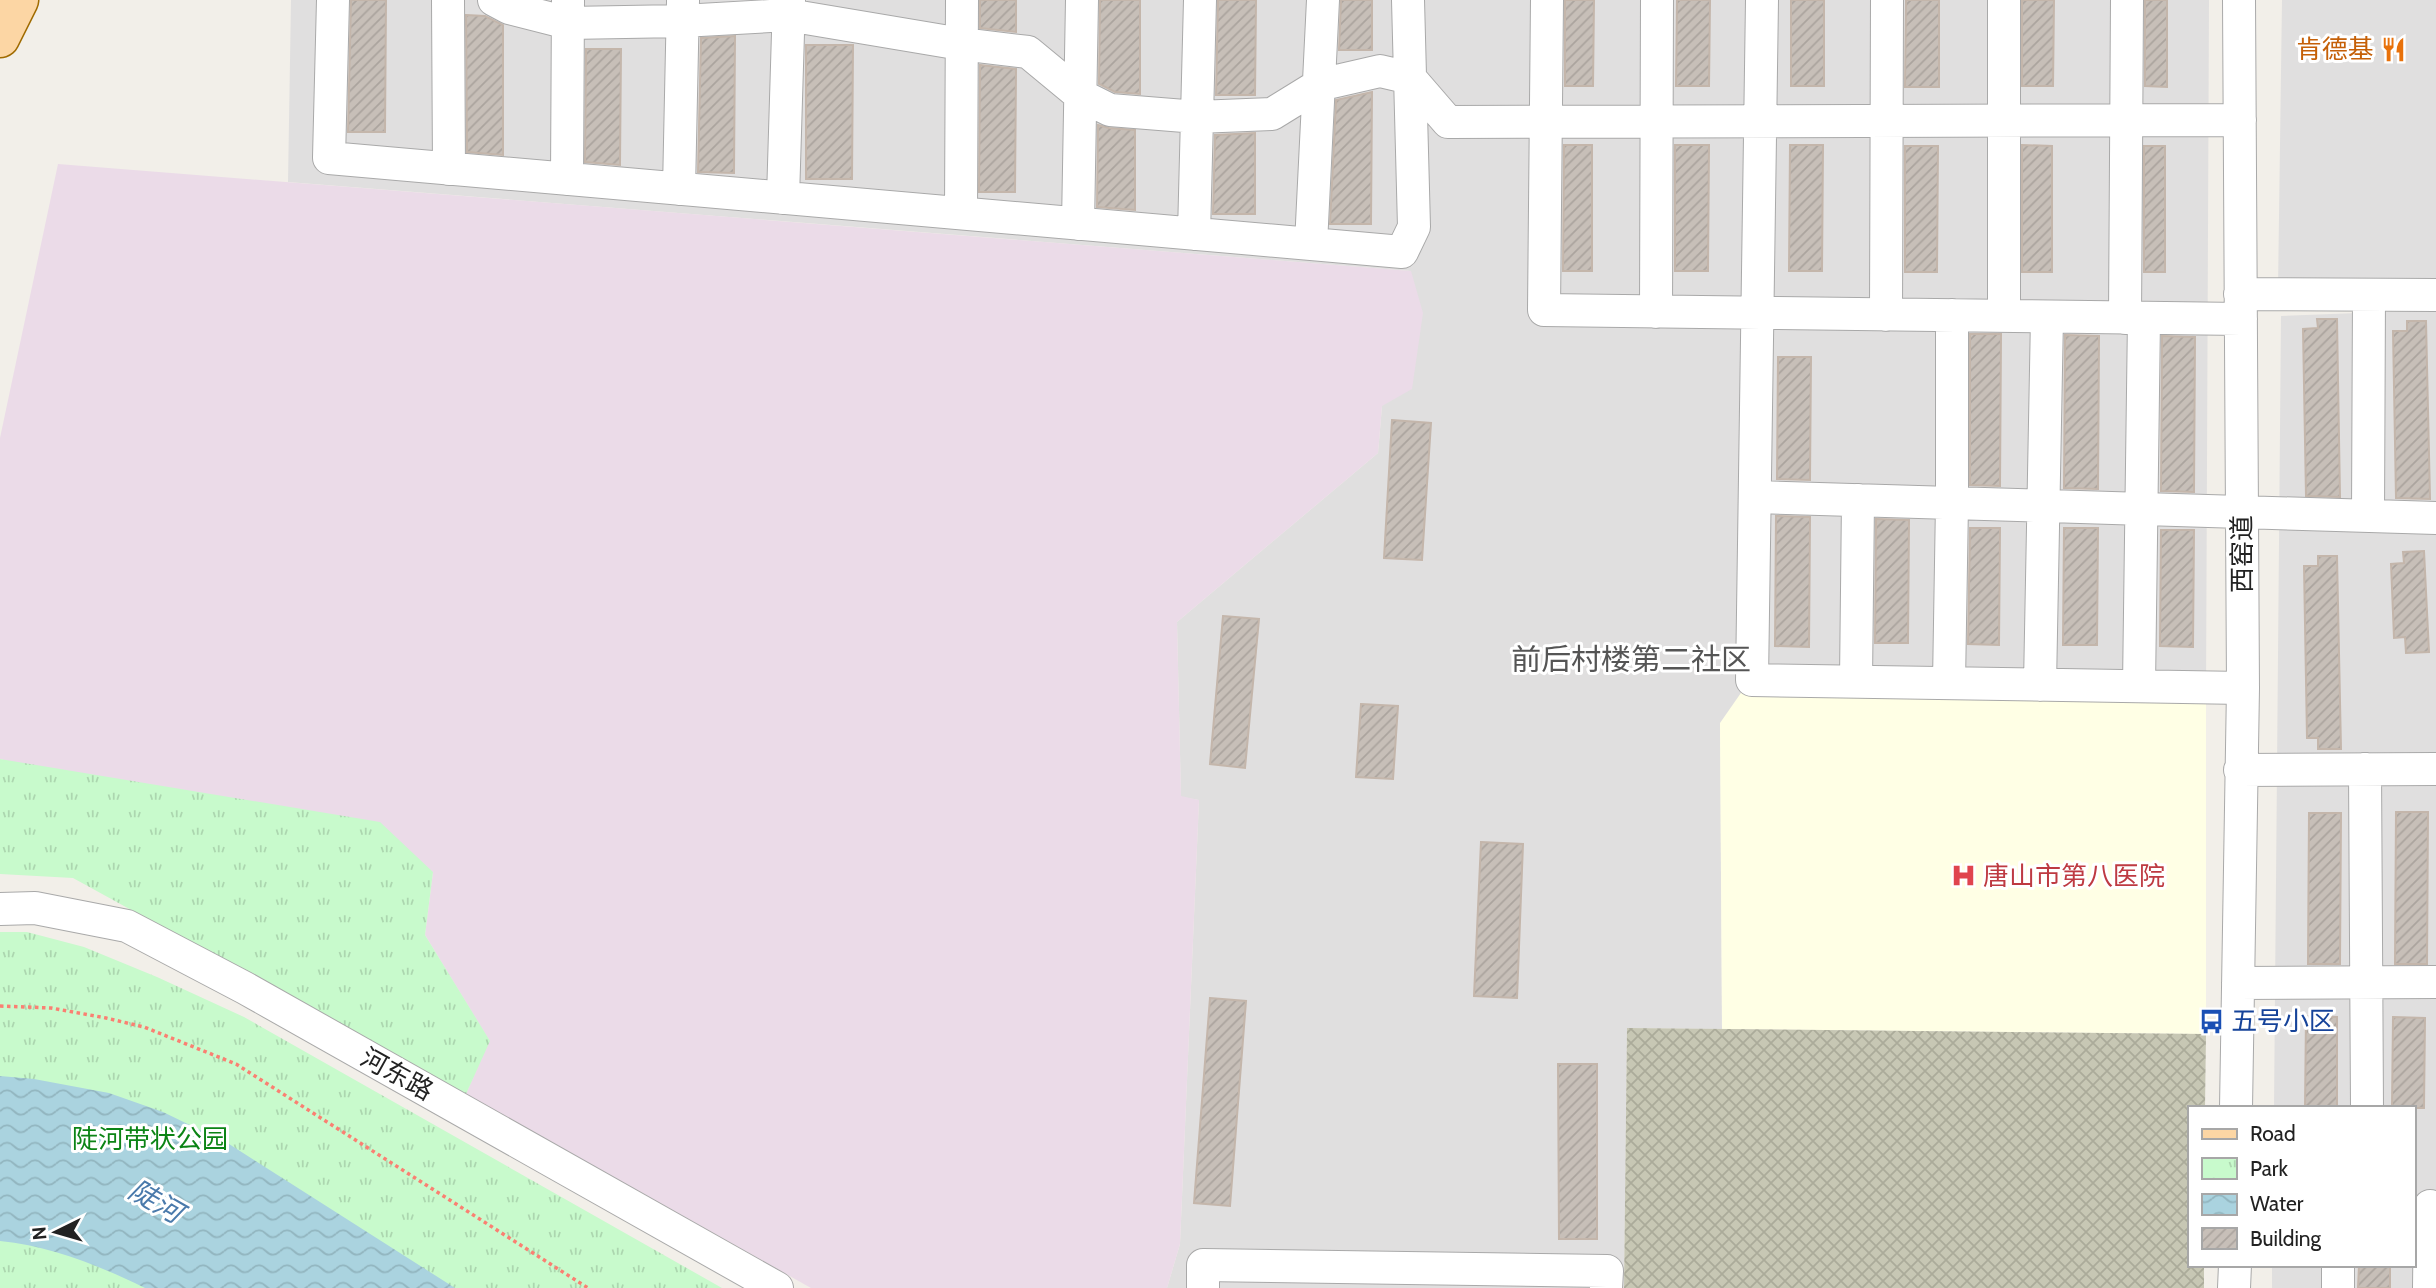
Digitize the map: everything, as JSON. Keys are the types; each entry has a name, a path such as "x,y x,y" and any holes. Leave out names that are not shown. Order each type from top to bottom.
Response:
{"main road":[{"path":"0,36 19,0"}],"street":[{"path":"333,0 329,158 1402,252 1414,226 1408,0"},
{"path":"448,0 449,169"},
{"path":"494,0 509,8 568,11 789,8 961,44 1028,51 1080,95 1110,110 1196,117 1272,114 1319,85 1380,71 1410,79 1448,122 2240,120"},
{"path":"961,214 962,0"},
{"path":"1078,224 1082,0"},
{"path":"1194,234 1199,0"},
{"path":"1311,244 1322,0"},
{"path":"1547,0 1544,310 2135,318 2369,295 2436,295"},
{"path":"1656,312 1657,0"},
{"path":"1762,0 1752,680 2243,688"},
{"path":"1886,314 1887,0"},
{"path":"2004,0 2004,316"},
{"path":"2127,0 2126,121 2142,509 2139,686"},
{"name":"西窑道","path":"2236,1106 2243,688 2239,0"},
{"path":"783,198 789,8"},
{"path":"679,189 682,10"},
{"path":"567,179 568,11"},
{"path":"2368,516 2369,295"},
{"path":"1949,683 1952,315"},
{"path":"2040,685 2047,317"},
{"path":"1755,497 2436,518"},
{"path":"1856,681 1858,500"},
{"path":"2365,769 2367,1106"},
{"path":"2240,770 2436,769"},
{"name":"河东路","path":"0,909 35,908 127,926 245,988 777,1288"},
{"path":"2238,983 2436,982"},
{"path":"2426,1206 2429,1288"},
{"path":"1203,1288 1203,1265 1282,1277 1361,1278 1518,1279 1606,1270 1606,1288"},
{"path":"2234,1288 2235,1267"},
{"path":"2338,1267 2338,1288"}],"path":[{"path":"0,1006 51,1009 144,1027 236,1064 588,1288"}],"shaded area":[{"path":"291,0 2209,0 2206,696 1720,723 1722,1029 1627,1028 1624,1288 1167,1288 1180,1244 1199,800 1181,797 1177,622 1378,453 1382,406 1411,271 288,182"},
{"path":"2282,0 2436,0 2436,282 2278,289"},
{"path":"58,164 1411,271 1423,313 1412,389 1382,406 1378,453 1177,622 1181,796 1199,800 1180,1244 1167,1288 811,1288 466,1094 489,1040 425,935 433,872 0,759 0,438"},
{"path":"2436,310 2436,1288 2272,1288 2272,1267 2415,1267 2415,1106 2274,1106 2281,316"},
{"name":"唐山市第八医院","path":"1743,690 2206,696 2206,1034 1722,1029 1720,723"},
{"path":"1627,1028 2206,1034 2205,1106 2188,1106 2188,1267 2204,1267 2204,1288 1624,1288"}],"green space":[{"path":"0,759 380,822 433,872 425,935 490,1041 466,1094 73,878 0,874"},
{"name":"陡河带状公园","path":"0,932 27,932 84,947 244,1017 722,1288 0,1288"}],"water":[{"name":"陡河","path":"0,1076 34,1079 109,1093 163,1112 229,1144 455,1288 145,1288 75,1258 38,1247 0,1241"}],"building":[{"path":"351,0 386,0 385,132 348,132"},
{"path":"980,0 1016,0 1016,32 980,28"},
{"path":"1100,0 1140,0 1140,94 1115,92 1099,84"},
{"path":"1218,0 1256,0 1255,95 1216,95"},
{"path":"1341,0 1372,0 1372,50 1339,50"},
{"path":"1565,0 1594,0 1593,86 1565,86"},
{"path":"1677,0 1710,0 1709,86 1676,86"},
{"path":"1791,0 1824,0 1824,86 1791,86"},
{"path":"1906,0 1939,0 1939,87 1905,87"},
{"path":"2022,0 2054,0 2053,86 2022,86"},
{"path":"2145,0 2167,0 2167,87 2145,86"},
{"path":"466,15 485,16 503,25 503,155 467,152"},
{"path":"735,36 734,173 698,172 701,38"},
{"path":"806,45 853,45 852,179 806,179"},
{"path":"586,49 621,49 620,165 585,162"},
{"path":"980,65 1016,69 1015,192 979,192"},
{"path":"1372,92 1371,224 1330,224 1336,100"},
{"path":"1098,125 1135,130 1135,210 1097,207"},
{"path":"1255,133 1255,214 1213,214 1215,135"},
{"path":"1564,145 1592,145 1592,271 1563,271"},
{"path":"1675,145 1709,145 1708,271 1675,271"},
{"path":"1790,145 1823,145 1822,271 1789,271"},
{"path":"2022,145 2052,146 2052,272 2022,272"},
{"path":"1905,146 1938,146 1937,272 1905,272"},
{"path":"2144,146 2165,146 2165,272 2144,272"},
{"path":"2317,319 2337,319 2340,497 2306,496 2303,329 2318,328"},
{"path":"2407,321 2426,321 2430,499 2396,498 2393,331 2407,331"},
{"path":"1970,334 2001,334 2000,486 1970,485"},
{"path":"2065,335 2099,336 2098,489 2064,488"},
{"path":"2162,336 2195,337 2194,492 2161,491"},
{"path":"1778,357 1811,357 1810,480 1777,479"},
{"path":"1392,420 1431,423 1422,560 1384,558"},
{"path":"1776,516 1810,517 1809,647 1775,646"},
{"path":"1876,519 1909,520 1908,643 1875,643"},
{"path":"1970,528 2000,528 1999,645 1968,644"},
{"path":"2064,528 2098,528 2097,645 2063,645"},
{"path":"2161,530 2194,530 2193,647 2160,646"},
{"path":"2424,551 2429,652 2406,653 2405,637 2394,638 2391,564 2404,563 2403,552"},
{"path":"2318,556 2337,556 2341,749 2318,749 2318,738 2307,738 2304,566 2318,566"},
{"path":"1223,616 1259,619 1245,768 1210,764"},
{"path":"1361,704 1398,706 1393,779 1356,777"},
{"path":"2396,812 2428,812 2427,964 2395,964"},
{"path":"2309,813 2341,813 2340,964 2308,964"},
{"path":"1481,842 1523,844 1517,998 1474,996"},
{"path":"1210,998 1246,1001 1230,1206 1194,1203"},
{"path":"2306,1016 2337,1017 2337,1106 2305,1106"},
{"path":"2393,1017 2425,1018 2424,1108 2392,1106"},
{"path":"1558,1064 1597,1064 1597,1239 1559,1239"},
{"path":"2359,1267 2390,1267 2390,1288 2358,1288"}],"place":[{"name":"肯德基","path":"2394,49"},
{"name":"唐山市第八医院","path":"1963,876"},
{"name":"五号小区","path":"2211,1021"}],"district":[{"name":"前后村楼第二社区","path":"1631,659"}]}
